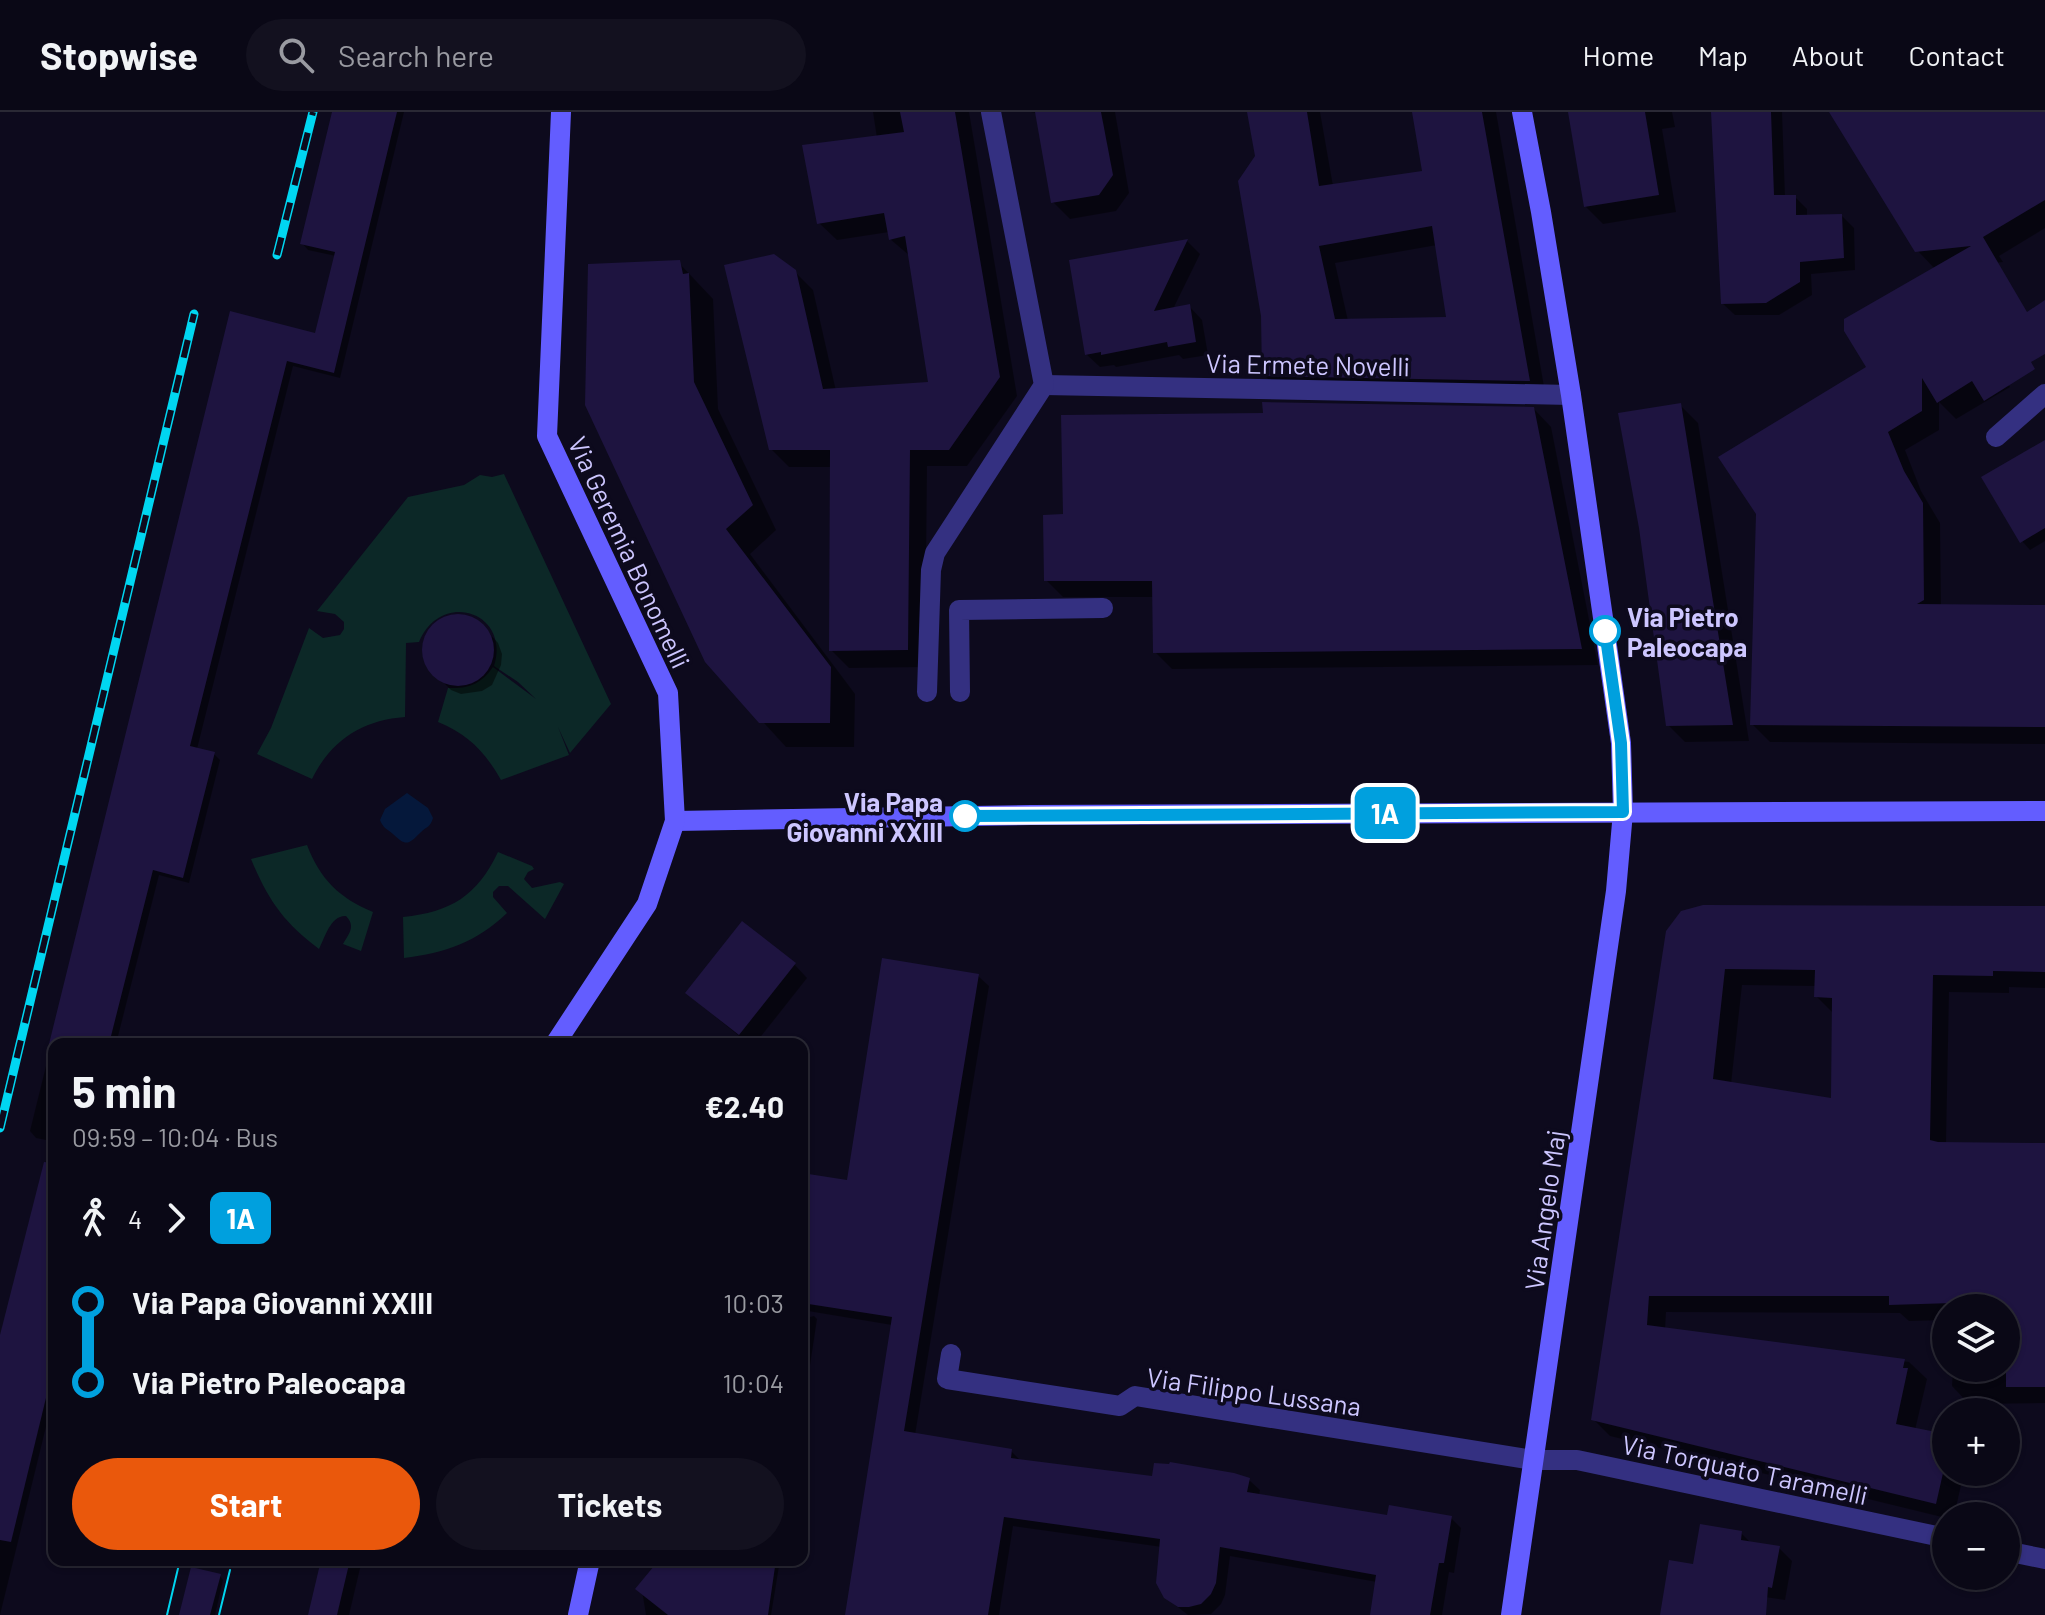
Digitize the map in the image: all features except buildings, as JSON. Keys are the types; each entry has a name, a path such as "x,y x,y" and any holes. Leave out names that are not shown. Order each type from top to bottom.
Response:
{"main road":[{"name":"Via Geremia Bonomelli","path":"561,112 547,436 668,693 675,821"},
{"path":"1522,112 1571,395 1621,743 1623,812"},
{"path":"559,1038 647,904 675,821 1031,815 2045,811"},
{"name":"Via Angelo Maj","path":"1511,1615 1616,891 1623,812"},
{"path":"578,1615 589,1566"}],"street":[{"path":"927,692 931,570 935,553 1044,385 991,112"},
{"name":"Via Ermete Novelli","path":"1044,385 1571,395"},
{"path":"1996,437 2045,394"},
{"path":"960,692 959,610 1103,608"},
{"name":"Via Filippo Lussana","path":"951,1354 947,1379 1120,1406 1135,1396 1533,1460"},
{"name":"Via Torquato Taramelli","path":"1533,1460 1577,1460 1932,1535"},
{"path":"2020,1554 2045,1559"}],"green space":[{"path":"504,474 611,704 570,753 558,727 569,755 501,780 475,745 438,722 448,688 474,684 493,667 536,699 494,666 497,647 493,632 484,621 471,614 457,612 442,616 429,626 419,642 406,643 405,717 375,722 350,734 329,753 312,779 257,754 271,728 309,628 323,638 340,635 344,629 344,622 335,614 317,611 408,497 464,485 480,475 492,477"},
{"path":"307,845 318,868 332,886 373,912 361,951 343,944 351,927 346,916 332,923 319,949 307,939 278,910 251,859"},
{"path":"498,852 532,866 534,869 524,879 532,888 560,882 564,884 545,919 508,886 499,886 493,897 507,913 496,923 460,944 404,958 403,917 435,911 461,899 481,880"}],"water":[{"path":"407,793 428,808 433,818 413,840 407,842 397,838 380,820 385,809"}],"tram line":[{"path":"167,1615 179,1566"},
{"path":"219,1615 230,1570"}],"railway":[{"path":"277,255 313,112"},
{"path":"0,1128 194,314"}],"bus line":[{"name":"1A","path":"965,816 1623,812 1621,743 1605,631"}],"place":[{"name":"Via Pietro Paleocapa","path":"1605,631"},
{"name":"Via Papa Giovanni XXIII","path":"965,816"}]}
